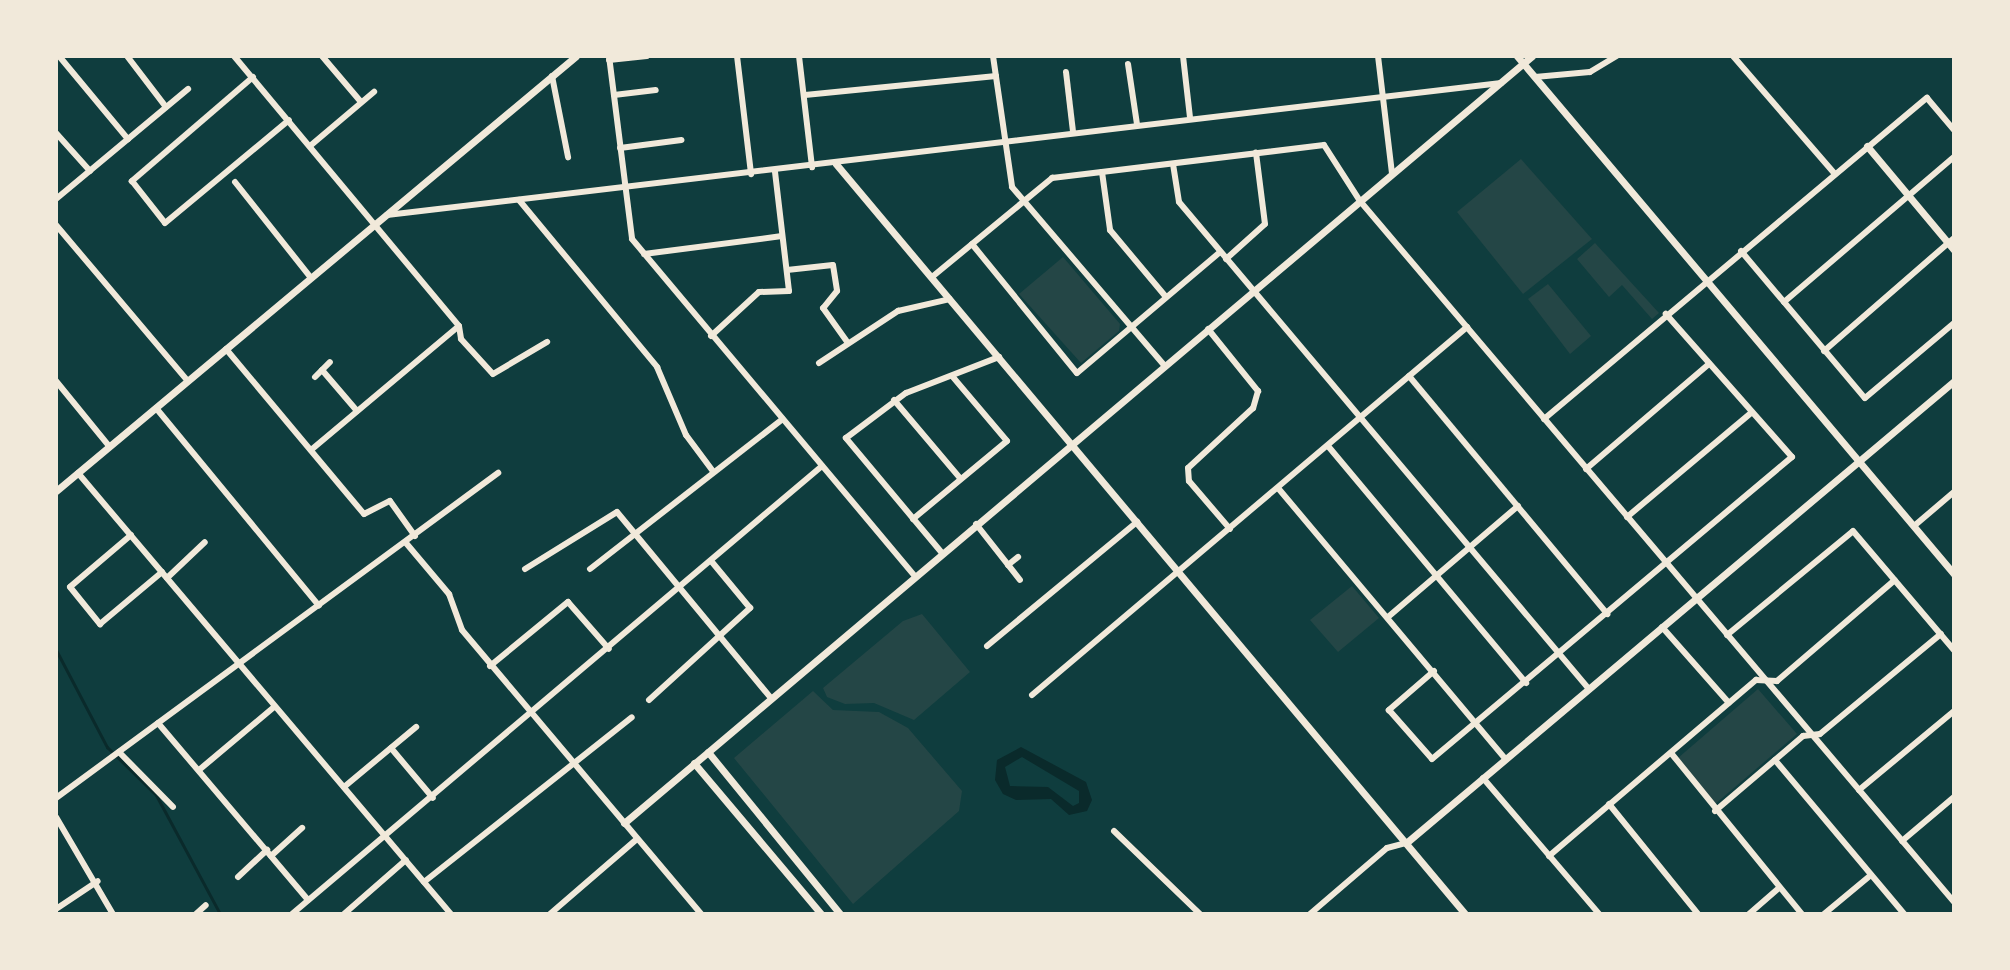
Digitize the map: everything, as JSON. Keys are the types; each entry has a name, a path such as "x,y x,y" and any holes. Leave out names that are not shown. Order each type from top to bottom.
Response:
{"street":[{"path":"59,56 128,139"},
{"path":"127,56 166,107"},
{"path":"234,56 459,326 461,339 493,374 547,342"},
{"path":"322,56 361,102"},
{"path":"56,491 576,56"},
{"path":"647,56 609,58 632,239 915,576"},
{"path":"737,56 751,174"},
{"path":"799,56 812,167"},
{"path":"993,56 1012,187 1164,365"},
{"path":"1183,56 1190,117"},
{"path":"1378,56 1392,174"},
{"path":"1517,56 1954,574"},
{"path":"624,823 1532,56"},
{"path":"1535,77 1590,72 1617,56"},
{"path":"1733,56 1834,173"},
{"path":"1128,64 1137,124"},
{"path":"1066,72 1073,132"},
{"path":"552,76 568,157"},
{"path":"805,95 996,76"},
{"path":"253,77 132,181 165,223 289,120"},
{"path":"387,215 812,167 1190,117 1501,83"},
{"path":"56,199 188,89"},
{"path":"614,95 656,90"},
{"path":"310,146 374,92"},
{"path":"1544,419 1706,280 1927,98 1954,130"},
{"path":"56,133 90,171"},
{"path":"564,137 575,135"},
{"path":"620,148 681,140"},
{"path":"932,277 1052,178 1324,145 1360,201 1954,902"},
{"path":"1824,351 1952,243 1867,146"},
{"path":"1226,259 1265,224 1256,153"},
{"path":"1784,302 1954,157"},
{"path":"836,164 1465,914"},
{"path":"1173,164 1179,202 1589,689"},
{"path":"711,336 759,292 789,291 775,171"},
{"path":"1102,172 1110,230 1166,297"},
{"path":"235,182 311,278"},
{"path":"519,200 657,367 686,435 712,470"},
{"path":"56,225 188,381"},
{"path":"644,254 782,236"},
{"path":"972,244 1077,373 1220,252"},
{"path":"1741,251 1865,398 1954,323"},
{"path":"787,270 833,265 837,291 823,308 848,343"},
{"path":"819,363 898,311 950,299"},
{"path":"1434,671 1389,710 1432,759 1792,457 1666,314"},
{"path":"311,450 459,326"},
{"path":"1032,695 1467,327"},
{"path":"1208,329 1258,391 1253,408 1188,468 1189,481 1230,529"},
{"path":"226,349 364,514 390,501 415,536"},
{"path":"942,553 846,438 894,400 999,357"},
{"path":"315,377 330,362"},
{"path":"1586,469 1709,364"},
{"path":"322,370 357,411"},
{"path":"1409,376 1607,614"},
{"path":"913,519 1007,441 953,377"},
{"path":"56,381 109,446"},
{"path":"1310,914 1387,848 1406,843 1954,381"},
{"path":"894,400 960,478"},
{"path":"156,408 319,606"},
{"path":"1627,517 1751,413"},
{"path":"590,569 712,470 783,419"},
{"path":"1328,446 1526,683"},
{"path":"292,914 679,591 822,466"},
{"path":"78,473 274,707 388,836 448,913"},
{"path":"56,798 498,473"},
{"path":"1278,488 1505,759"},
{"path":"1914,526 1954,492"},
{"path":"1388,617 1518,506"},
{"path":"525,569 617,512 633,536 771,698"},
{"path":"987,646 1137,522"},
{"path":"976,524 1020,580"},
{"path":"1727,635 1853,531 1954,650"},
{"path":"131,535 70,587 100,624 205,542"},
{"path":"406,543 449,594 462,630 490,666 701,914"},
{"path":"1008,565 1018,557"},
{"path":"649,700 750,608 712,562"},
{"path":"1549,856 1756,680 1777,681 1895,580"},
{"path":"490,666 568,602 609,649"},
{"path":"1662,627 1729,703"},
{"path":"1715,811 1803,736 1820,734 1941,634"},
{"path":"199,770 274,707"},
{"path":"1859,790 1954,711"},
{"path":"424,882 632,717"},
{"path":"158,723 308,900"},
{"path":"344,787 416,727"},
{"path":"391,748 433,798"},
{"path":"708,752 840,914"},
{"path":"1671,753 1715,811 1802,914"},
{"path":"115,755 173,807"},
{"path":"1775,760 1904,914"},
{"path":"694,763 821,914"},
{"path":"1483,778 1599,914"},
{"path":"1902,841 1954,797"},
{"path":"1609,804 1698,914"},
{"path":"56,817 98,881 113,914"},
{"path":"238,877 302,828"},
{"path":"1114,831 1200,914"},
{"path":"550,914 637,839"},
{"path":"344,914 406,860"},
{"path":"1824,914 1871,875"},
{"path":"56,909 98,881"},
{"path":"1945,891 1954,883"},
{"path":"1749,914 1779,888"},
{"path":"196,914 206,905"},
{"path":"1320,905 1327,914"}],"shaded area":[{"path":"1521,159 1592,239 1523,294 1457,212"},
{"path":"1595,243 1659,313 1652,319 1622,285 1609,297 1577,259"},
{"path":"1063,257 1120,324 1119,331 1081,363 1019,294"},
{"path":"1548,284 1591,336 1570,354 1528,299"},
{"path":"1352,586 1379,618 1338,652 1310,620"},
{"path":"922,614 970,672 914,720 874,703 845,704 827,697 823,688 903,621"},
{"path":"1758,689 1797,734 1714,805 1678,758"},
{"path":"813,691 833,710 879,712 908,728 962,791 959,811 853,904 734,758"},
{"path":"1021,747 1086,782 1092,800 1087,811 1069,815 1051,799 1016,800 1003,794 995,780 997,760","holes":["1022,757 1079,791 1079,803 1073,806 1048,787 1010,786 1005,767"]}],"waterway":[{"path":"56,650 107,747 156,795 220,914"}]}
